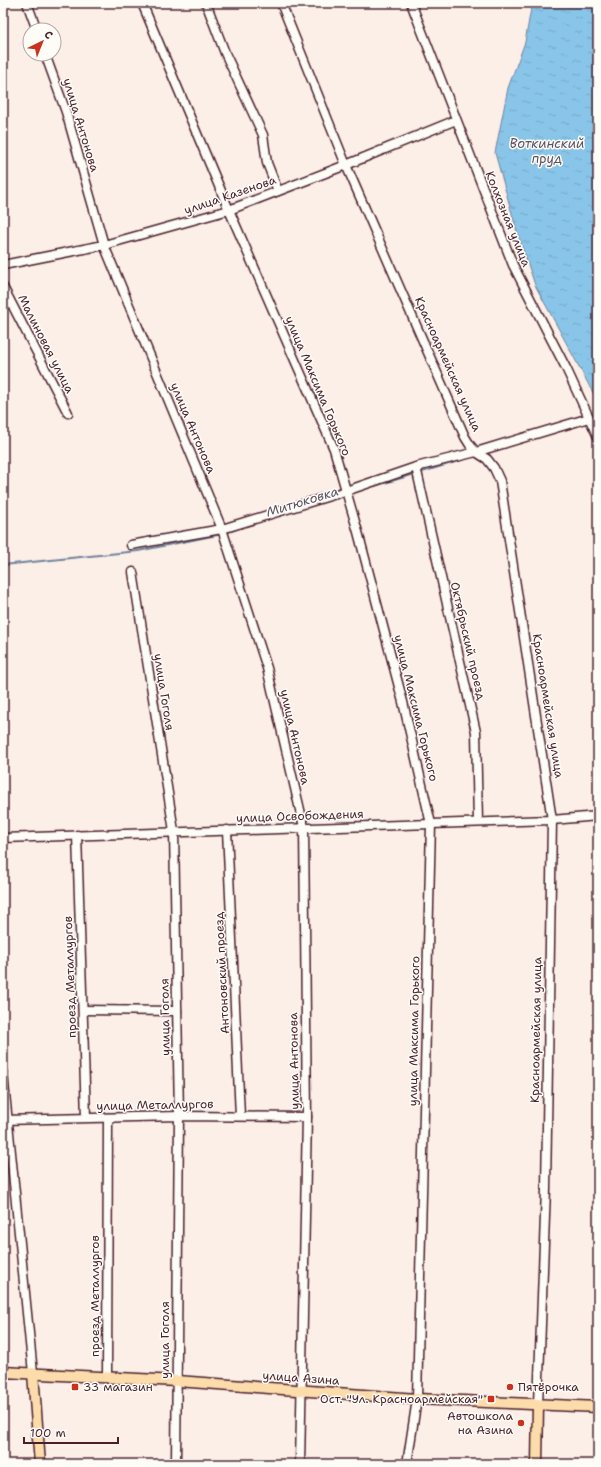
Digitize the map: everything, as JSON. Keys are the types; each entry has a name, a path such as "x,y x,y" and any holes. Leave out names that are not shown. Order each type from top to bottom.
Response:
{"main road":[{"name":"улица Азина","path":"3,1372 177,1381 416,1400 598,1407"},
{"path":"33,1373 40,1464"},
{"name":"Красноармейская улица","path":"537,1464 538,1404"}],"street":[{"path":"27,3 33,22"},
{"name":"улица Максима Горького","path":"142,3 229,210 334,449 402,702 432,824 416,1400 407,1464"},
{"path":"206,3 225,53 263,135 267,163 278,191"},
{"name":"Красноармейская улица","path":"281,3 346,165 465,437 476,452 487,459 494,468 500,481 552,820 546,1181 538,1404"},
{"name":"Колхозная улица","path":"411,3 513,265 566,368 598,437"},
{"name":"улица Антонова","path":"48,62 66,112 104,245 223,532 266,668 304,827 307,1117 300,1464"},
{"name":"улица Казенова","path":"3,265 104,245 229,210 346,165 456,120"},
{"name":"Малиновая улица","path":"3,287 68,413"},
{"path":"131,545 223,532 347,493 416,467 476,452 589,418"},
{"name":"Октябрьский проезд","path":"416,467 476,732 478,822"},
{"name":"улица Гоголя","path":"134,572 174,831 179,1116 176,1464"},
{"name":"улица Освобождения","path":"3,838 174,831 552,820 598,816"},
{"name":"Антоновский проезд","path":"227,830 240,1116"},
{"name":"проезд Металлургов","path":"77,835 86,1118"},
{"path":"83,1010 177,1011"},
{"path":"3,1074 5,1120 33,1373"},
{"name":"улица Металлургов","path":"5,1120 179,1116 307,1117"},
{"name":"проезд Металлургов","path":"107,1378 108,1118"}],"water":[{"name":"Воткинский пруд","path":"532,3 598,3 598,402 535,285 518,235 495,153 508,88 525,42"}],"waterway":[{"name":"Митюковка","path":"419,473 468,458"},
{"name":"Митюковка","path":"354,492 415,474"},
{"name":"Митюковка","path":"226,533 250,524"},
{"name":"Митюковка","path":"3,565 138,551 222,534"}],"place":[{"name":"33 магазин","path":"75,1387"},
{"name":"Пятёрочка","path":"510,1387"},
{"name":"Ост. \"Ул. Красноармейская\"","path":"491,1399"},
{"name":"Автошкола на Азина","path":"521,1423"}]}
